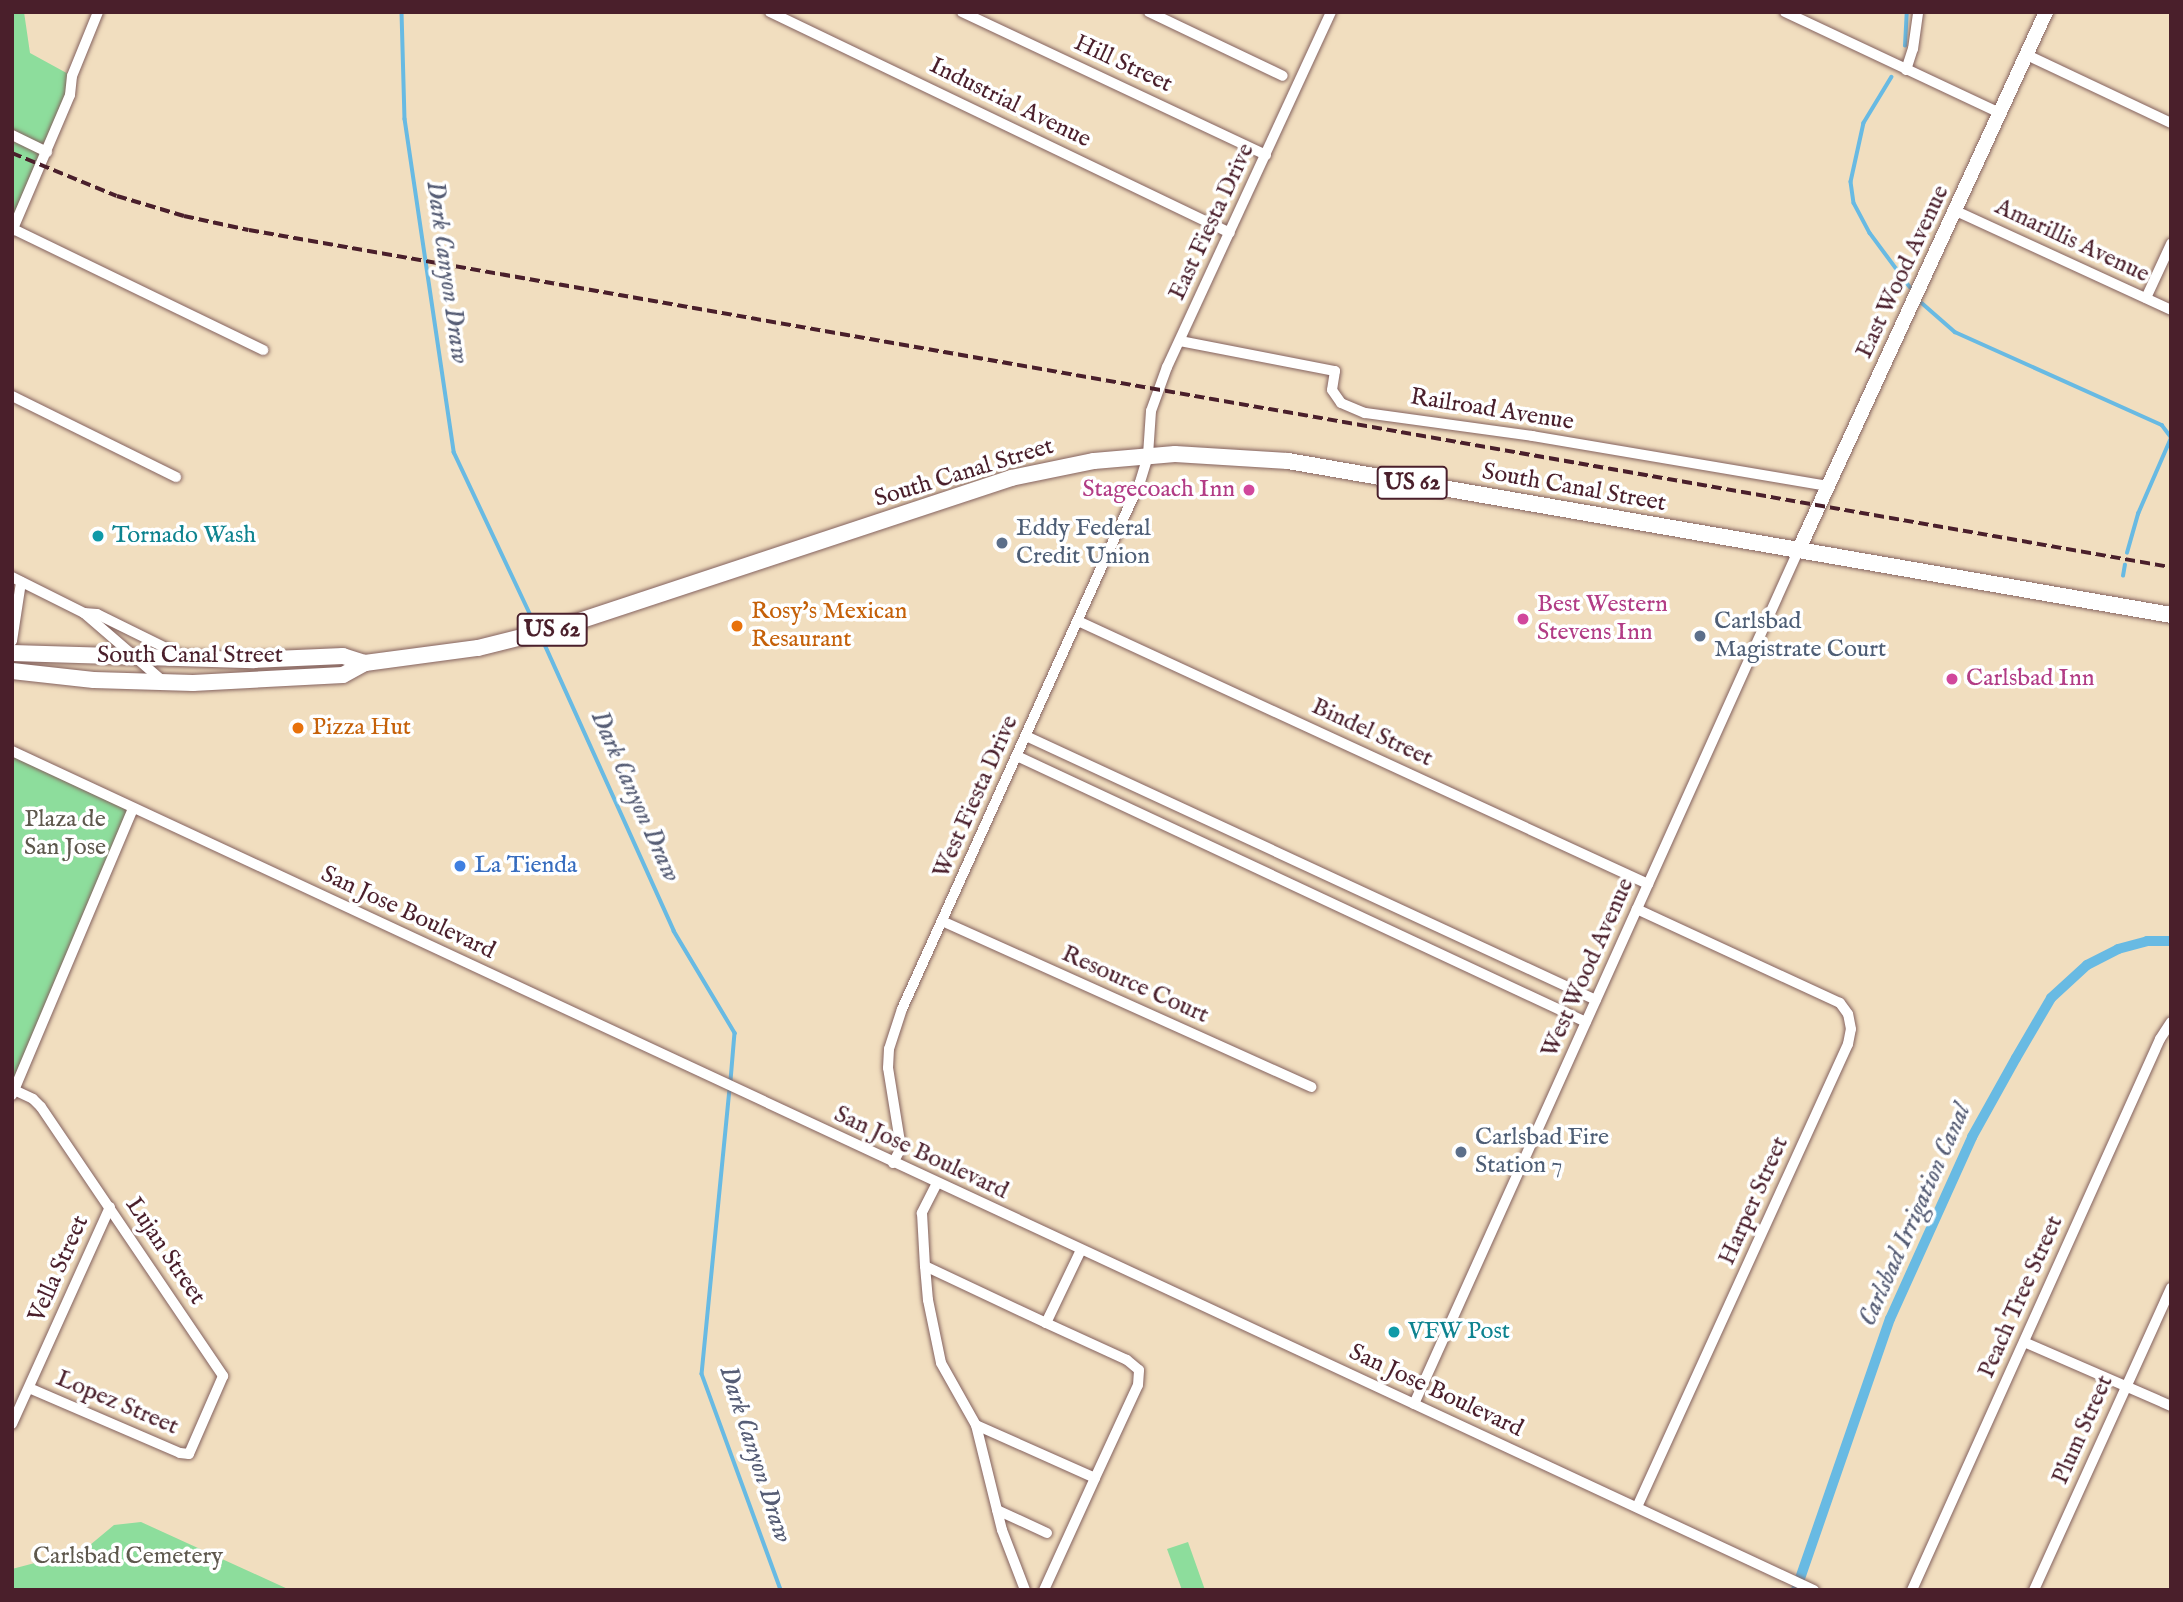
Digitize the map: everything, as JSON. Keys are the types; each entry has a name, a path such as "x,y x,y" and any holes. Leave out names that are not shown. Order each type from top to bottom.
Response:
{"highway":[{"name":"South Canal Street","path":"12,671 164,683 230,683 342,675 365,663 436,655 521,638 665,595 1011,478 1094,461 1148,455 1206,455 1288,461 2171,615"},
{"name":"South Canal Street","path":"12,653 187,659 343,656 365,663"}],"main road":[{"name":"East Wood Avenue","path":"1799,550 2046,12"}],"street":[{"path":"98,12 73,72 70,94 13,230 263,350"},
{"name":"Industrial Avenue","path":"770,12 1230,233"},
{"name":"Hill Street","path":"962,12 1266,155"},
{"path":"1149,12 1283,76"},
{"name":"East Fiesta Drive","path":"1148,455 1151,411 1180,341 1331,12"},
{"path":"1785,12 2000,113"},
{"path":"1906,70 1913,48 1918,12"},
{"path":"2027,55 2171,123"},
{"path":"12,135 47,152"},
{"name":"Amarillis Avenue","path":"1956,211 2171,310"},
{"path":"2146,298 2171,244"},
{"name":"Railroad Avenue","path":"1180,341 1335,371 1332,390 1341,403 1365,413 1532,436 1829,486"},
{"path":"12,396 176,477"},
{"name":"West Fiesta Drive","path":"893,1163 901,1147 890,1091 889,1049 902,1009 1140,482 1148,455"},
{"name":"West Wood Avenue","path":"1414,1404 1799,550"},
{"path":"12,641 17,580 84,613 164,683"},
{"path":"84,613 97,614 187,659"},
{"name":"Bindel Street","path":"1078,621 1648,884"},
{"path":"1026,736 1596,1000"},
{"name":"San Jose Boulevard","path":"12,751 1812,1589"},
{"path":"1017,756 1586,1022"},
{"path":"13,1091 133,808"},
{"name":"Harper Street","path":"1637,909 1840,1003 1848,1014 1851,1036 1637,1507"},
{"name":"Resource Court","path":"942,921 1311,1087"},
{"name":"Peach Tree Street","path":"1912,1590 2160,1039 2171,1022"},
{"name":"Lujan Street","path":"13,1091 33,1099 41,1107 220,1369 222,1384 189,1454"},
{"path":"937,1183 922,1213 928,1300 942,1363 976,1425 997,1510 1025,1590"},
{"name":"Vella Street","path":"12,1424 110,1207"},
{"path":"1046,1323 1081,1250"},
{"path":"925,1266 1127,1360 1139,1370 1138,1385 1044,1590"},
{"name":"Plum Street","path":"2034,1590 2171,1288"},
{"path":"2024,1342 2171,1406"},
{"name":"Lopez Street","path":"29,1388 180,1453 189,1454"},
{"path":"976,1425 1095,1478"},
{"path":"997,1510 1047,1533"}],"green space":[{"path":"12,12 24,12 30,53 72,76 70,95 12,231"},
{"name":"Plaza de San Jose","path":"12,752 133,808 12,1089"},
{"name":"Carlsbad Cemetery","path":"141,1522 290,1590 12,1590 12,1569 84,1550 114,1525"},
{"path":"1188,1542 1205,1590 1182,1590 1167,1549"}],"waterway":[{"name":"Dark Canyon Draw","path":"402,12 405,119 454,452 537,628"},
{"path":"1905,46 1907,12"},
{"path":"1892,77 1864,123 1851,182 1854,203 1870,233 1910,287"},
{"path":"1922,303 1955,332 2162,425 2171,437"},
{"path":"2127,553 2138,514 2171,438"},
{"path":"2123,576 2125,565"},
{"name":"Dark Canyon Draw","path":"542,638 674,931 735,1033 731,1081"},
{"name":"Carlsbad Irrigation Canal","path":"1796,1590 1890,1319 1972,1137 2016,1058 2051,998 2087,965 2118,949 2147,941 2171,941"},
{"name":"Dark Canyon Draw","path":"730,1089 702,1374 781,1590"}],"railway":[{"path":"12,153 117,196 184,216 249,230 2171,567"}],"place":[{"name":"Stagecoach Inn","path":"1249,490"},
{"name":"Tornado Wash","path":"98,536"},
{"name":"Eddy Federal Credit Union","path":"1002,543"},
{"name":"Best Western Stevens Inn","path":"1523,619"},
{"name":"Rosy's Mexican Resaurant","path":"737,626"},
{"name":"Carlsbad Magistrate Court","path":"1700,636"},
{"name":"Carlsbad Inn","path":"1952,679"},
{"name":"Pizza Hut","path":"298,728"},
{"name":"La Tienda","path":"460,866"},
{"name":"Carlsbad Fire Station 7","path":"1461,1152"},
{"name":"VFW Post","path":"1394,1332"}]}
